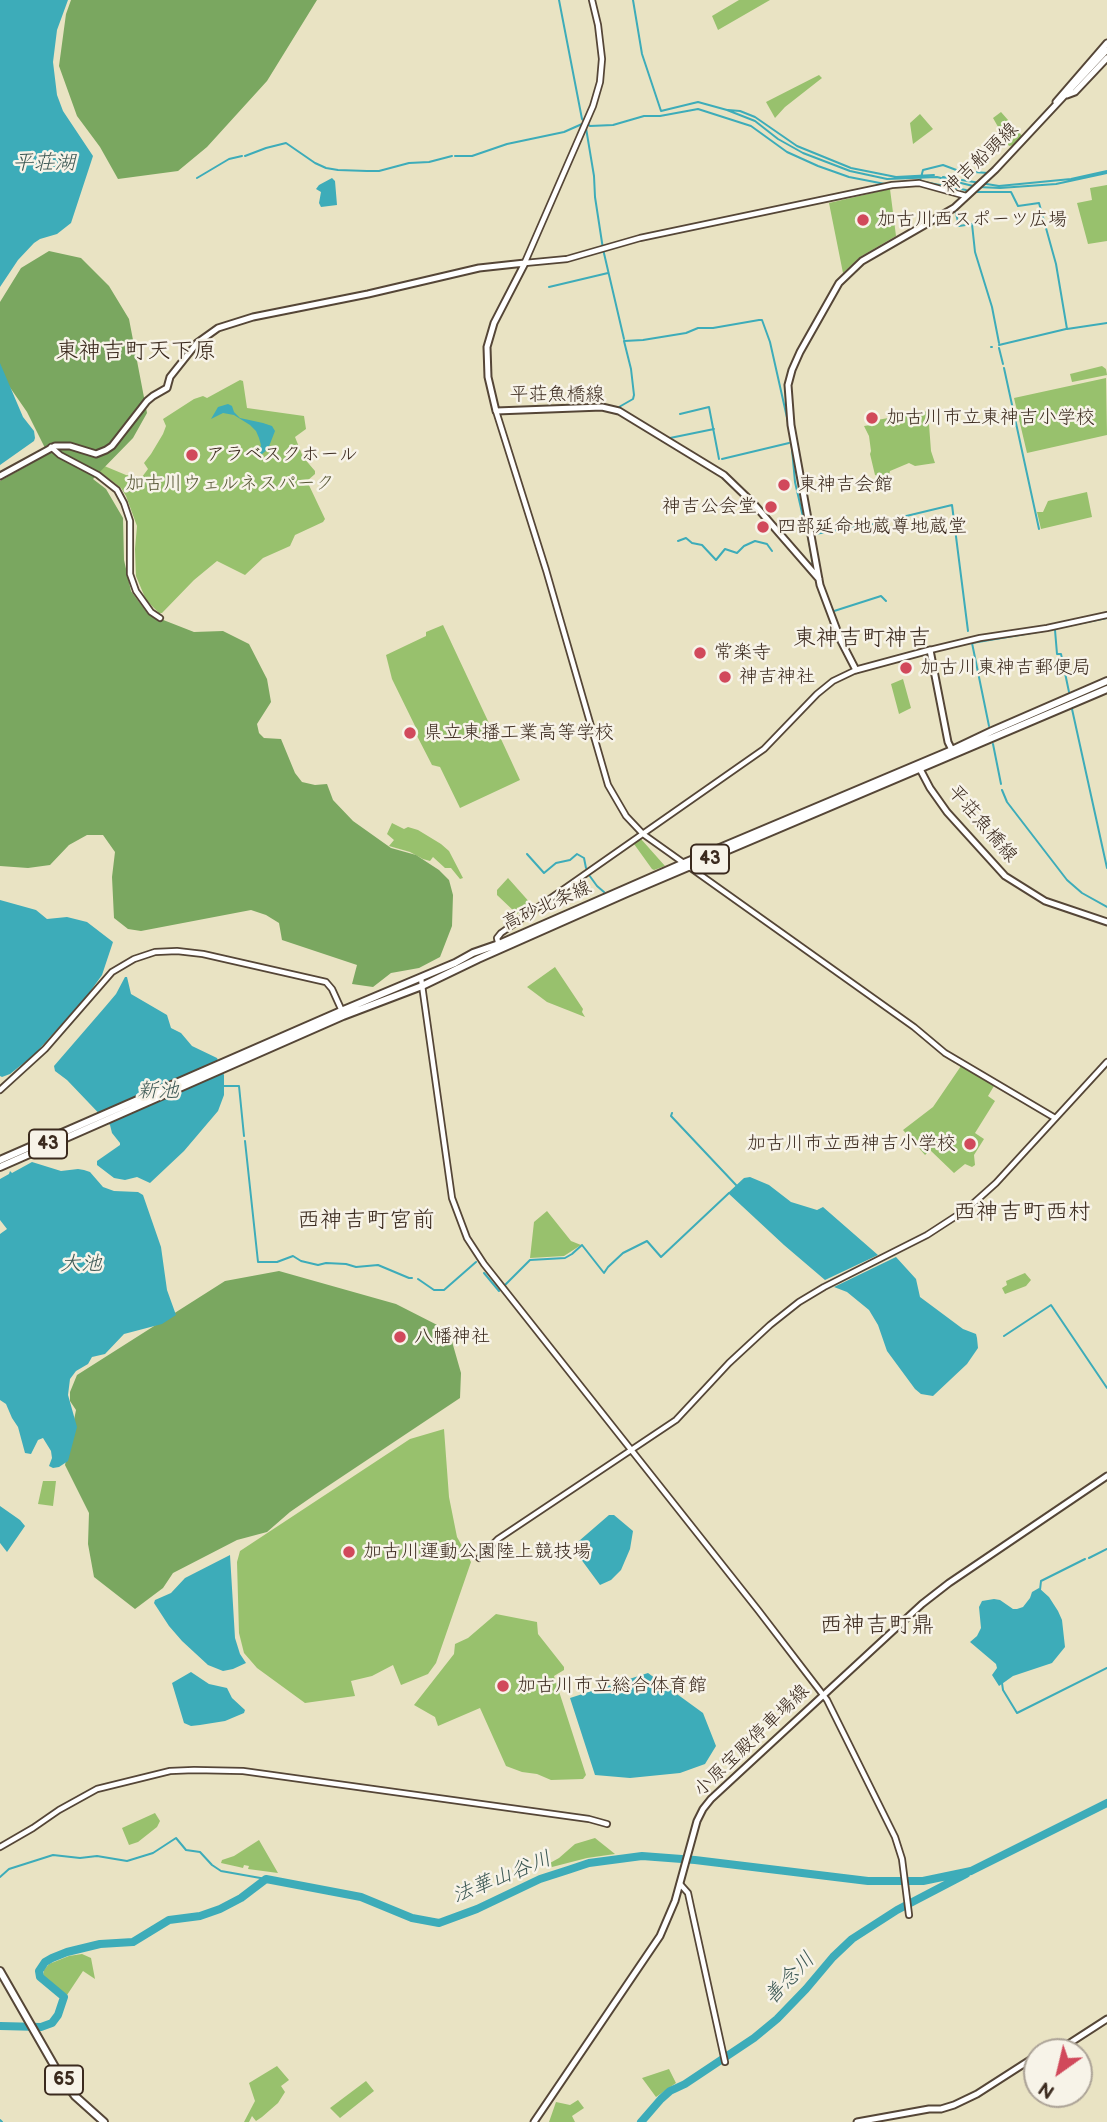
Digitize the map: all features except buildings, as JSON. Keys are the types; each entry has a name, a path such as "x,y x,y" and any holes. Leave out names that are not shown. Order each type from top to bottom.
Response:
{"main road":[{"path":"1051,111 1060,96 1107,43"},
{"name":"神吉船頭線","path":"818,579 788,401 788,385 792,369 831,295 850,271 862,261 954,208 1066,96 1107,50"},
{"path":"1066,96 1075,92 1107,58"},
{"path":"0,476 59,445 101,453 111,446 147,401 167,388 170,377 197,343 218,328 298,307 479,268 524,263"},
{"name":"平荘魚橋線","path":"524,263 498,314 489,340 486,366 496,411 602,407 619,411 724,475 753,503 818,579 829,614 856,670"},
{"path":"856,670 930,650 948,742 953,752"},
{"name":"高砂北条線","path":"0,1160 226,1064 473,953 500,947 920,769 992,730 1107,681"},
{"name":"高砂北条線","path":"342,1013 422,986 500,947 684,863 888,775 953,752 1107,689"},
{"name":"平荘魚橋線","path":"920,769 947,811 1005,876 1045,901 1107,922"},
{"name":"高砂北条線","path":"0,1167 96,1120"},
{"name":"小原宝殿停車場線","path":"534,2122 660,1936 672,1911 697,1821 706,1805 922,1604 1107,1476"},
{"name":"65","path":"0,1971 75,2096 104,2122"},
{"path":"1078,2038 1107,2019"},
{"path":"857,2122 954,2105 977,2094 1023,2064"}],"street":[{"path":"592,0 602,59 600,82 586,123 524,263 567,259 640,238 892,185 919,183 967,196"},
{"path":"496,411 546,570 608,785 626,816 643,834 914,1027 951,1057 986,1075 1055,1118"},
{"path":"68,458 71,446"},
{"path":"51,447 117,490 131,521 130,574 142,600 151,612 160,618"},
{"path":"930,650 1107,615"},
{"path":"500,947 497,938 501,933 764,749 829,684 856,670"},
{"path":"0,1090 45,1049 112,972 134,959 155,952 203,954 326,982 332,989 342,1013"},
{"path":"421,978 452,1198 467,1238 483,1263 823,1695 895,1837 902,1858 908,1913"},
{"path":"479,1558 498,1539 676,1420 729,1363 799,1302 927,1235 967,1209 996,1184 1107,1062"},
{"path":"0,1847 97,1789 170,1771 194,1770 243,1771 589,1819 607,1824"},
{"path":"680,1884 688,1893 725,2062"}],"green space":[{"path":"71,0 317,0 267,81 207,147 178,171 118,179 100,147 77,116 59,66 66,14"},
{"path":"739,0 770,0 718,30 712,16"},
{"path":"819,75 822,78 775,118 766,102"},
{"path":"1001,112 1023,137 1015,145 1009,146 993,118"},
{"path":"920,114 933,129 913,144 910,123"},
{"path":"1107,185 1107,241 1088,244 1077,203 1092,200 1090,188"},
{"name":"加古川西スポーツ広場","path":"890,189 896,236 860,257 843,273 829,203"},
{"path":"49,251 81,258 109,286 129,319 147,413 133,438 93,479 106,489 123,518 124,560 131,591 148,614 194,632 223,631 249,644 267,679 271,702 257,724 259,733 264,738 281,739 295,773 302,782 327,784 333,800 353,821 391,848 416,855 449,880 453,895 452,926 440,957 419,968 391,973 373,987 352,984 357,965 282,940 279,923 251,910 141,931 128,929 114,918 112,877 115,852 103,835 87,835 69,845 50,865 28,868 0,866 0,481 48,454 27,412 0,373 0,302 21,268"},
{"path":"1102,366 1107,375 1072,382 1070,374"},
{"path":"1106,378 1107,435 1027,453 1014,398"},
{"name":"加古川ウェルネスパーク","path":"240,380 243,381 247,408 304,416 306,429 295,437 303,457 315,471 307,481 325,519 295,535 290,546 263,558 245,575 217,561 159,613 146,600 136,576 137,526 126,496 121,488 90,464 142,477 148,469 144,463 166,426 163,419 194,399 203,396 207,398"},
{"path":"928,411 931,451 935,463 915,466 909,463 890,471 889,475 875,475 869,436 864,426 877,424 877,420"},
{"path":"1087,492 1092,517 1041,529 1037,512 1043,512 1048,501"},
{"path":"443,625 495,736 501,739 520,780 460,808 440,767 432,765 415,732 417,730 392,679 386,655"},
{"path":"903,679 911,708 899,714 891,684"},
{"path":"392,823 404,829 408,827 418,830 441,844 449,851 463,878 460,879 451,868 445,868 433,857 430,861 389,846 394,840 387,834"},
{"path":"641,839 665,866 652,869 634,844"},
{"path":"508,878 532,905 517,914 497,895 497,890"},
{"path":"555,967 583,1009 585,1017 547,1002 527,987"},
{"path":"961,1066 994,1086 988,1096 995,1101 975,1133 984,1139 974,1155 975,1165 972,1167 965,1164 954,1173 930,1150 925,1155 903,1130 933,1107"},
{"path":"547,1211 571,1241 581,1245 564,1256 530,1258 534,1222"},
{"path":"279,1271 396,1304 449,1331 461,1373 460,1398 290,1512 267,1532 237,1540 173,1573 163,1588 135,1609 94,1577 88,1544 89,1513 65,1465 76,1410 70,1401 70,1392 77,1375 225,1281"},
{"path":"1025,1273 1031,1280 1026,1286 1005,1294 1002,1288 1007,1285 1006,1281"},
{"name":"加古川運動公園陸上競技場","path":"444,1429 449,1497 457,1537 471,1562 436,1663 428,1674 401,1685 393,1665 372,1676 351,1681 355,1696 305,1703 257,1668 244,1653 239,1633 237,1562 240,1551 410,1439"},
{"path":"43,1481 56,1481 53,1506 38,1504"},
{"name":"加古川市立総合体育館","path":"496,1614 537,1622 538,1634 564,1667 564,1670 554,1676 586,1775 583,1779 551,1780 506,1766 480,1708 438,1726 435,1717 414,1705 454,1654 455,1644 468,1638"},
{"path":"155,1813 160,1821 157,1827 138,1842 129,1845 122,1828"},
{"path":"595,1838 615,1854 552,1867 550,1865 575,1844"},
{"path":"259,1840 278,1873 221,1863 222,1860 234,1856"},
{"path":"82,1954 91,1958 95,1979 83,1971 67,1995 43,1976 49,1964"},
{"path":"277,2066 289,2080 281,2086 285,2092 278,2103 262,2117 256,2121 252,2116 249,2122 244,2122 255,2101 249,2083"},
{"path":"669,2069 676,2083 656,2097 642,2078"},
{"path":"366,2081 374,2091 340,2118 330,2108"},
{"path":"578,2100 584,2108 572,2116 575,2122 549,2122 556,2102 570,2105"}],"water":[{"name":"平荘湖","path":"0,0 68,0 57,30 53,62 57,95 63,111 93,156 71,223 57,234 34,243 18,260 0,287"},
{"path":"332,178 335,181 337,205 321,207 321,192 316,189"},
{"path":"0,363 35,438 0,465"},
{"path":"228,404 240,418 272,426 275,431 268,449 262,454 259,454 259,438 250,425 234,415 223,413 211,419 218,407"},
{"path":"0,900 36,910 47,919 67,917 87,922 113,942 102,975 87,996 34,1055 2,1077 0,1076"},
{"name":"新池","path":"125,977 131,994 167,1015 171,1028 181,1033 192,1046 217,1058 224,1075 224,1095 218,1111 184,1151 150,1183 137,1177 125,1180 114,1178 97,1165 97,1161 120,1143 112,1133 110,1125 55,1071 54,1066 116,994"},
{"name":"大池","path":"32,1162 61,1171 84,1170 90,1172 103,1187 143,1195 161,1247 167,1290 176,1315 162,1324 124,1334 105,1354 92,1357 88,1364 76,1371 70,1379 68,1395 77,1427 68,1461 53,1468 49,1466 51,1451 43,1438 38,1440 31,1454 25,1453 18,1427 6,1404 0,1400 0,1234 7,1229 0,1220 0,1179 10,1171 12,1173"},
{"path":"750,1177 769,1185 791,1202 817,1210 823,1207 878,1255 825,1280 728,1193 744,1178"},
{"path":"896,1257 916,1279 920,1297 963,1329 976,1334 978,1348 967,1364 933,1396 921,1394 915,1389 887,1351 878,1325 869,1310 847,1292 834,1287"},
{"path":"0,1506 25,1526 7,1552 0,1543"},
{"path":"609,1515 614,1515 633,1531 630,1549 621,1570 611,1580 600,1585 572,1547"},
{"path":"230,1555 235,1638 246,1663 223,1671 208,1665 182,1641 154,1603 171,1593 185,1578"},
{"path":"1039,1588 1049,1597 1062,1620 1065,1647 1052,1663 1013,1676 999,1686 992,1675 997,1668 996,1664 970,1642 981,1628 979,1607 982,1601 994,1599 1017,1609 1023,1607 1032,1592"},
{"path":"191,1672 209,1684 227,1688 232,1698 245,1710 244,1713 225,1721 191,1726 184,1723 172,1683"},
{"path":"648,1673 703,1713 716,1746 705,1764 680,1773 630,1778 595,1775 570,1698"}],"waterway":[{"path":"559,0 582,119 590,126 613,125 644,116 698,109 751,126 787,152 818,166 849,177 885,184"},
{"path":"633,0 642,54 661,111 698,102 755,121 778,139 803,153 850,171 887,179 937,177 973,186"},
{"path":"728,110 755,117 797,146 851,168 896,177 934,175"},
{"path":"455,156 472,156 507,144 564,132 582,124"},
{"path":"586,128 603,249 624,339"},
{"path":"245,156 286,143 326,168 367,171 452,156"},
{"path":"197,178 229,159 242,156"},
{"path":"920,181 923,170 943,165 959,171 988,173"},
{"path":"943,177 999,186 1071,179 1107,171"},
{"path":"978,187 1056,184 1107,173"},
{"path":"919,181 966,190"},
{"path":"976,192 1011,192 1018,206 1039,203 1056,264 1067,329 1107,323"},
{"path":"955,209 959,226 972,224 975,252 992,307 999,343"},
{"path":"549,287 608,273"},
{"path":"619,407 633,399 634,395 624,341 762,320 770,342 788,422"},
{"path":"999,345 1066,329"},
{"path":"999,348 1003,364"},
{"path":"1004,368 1039,529"},
{"path":"680,414 709,407 719,459"},
{"path":"670,438 714,429"},
{"path":"791,438 795,482 806,530"},
{"path":"722,459 789,443"},
{"path":"815,534 873,524 952,505 968,631"},
{"path":"808,535 813,565"},
{"path":"678,541 686,538 692,543 702,545 716,560 725,549 737,553 755,541 767,544 772,551"},
{"path":"831,612 881,596 886,601"},
{"path":"1052,629 1107,618"},
{"path":"1055,630 1057,654 1061,654 1069,692"},
{"path":"989,726 972,643 1043,631"},
{"path":"1072,709 1107,868"},
{"path":"993,744 1001,784"},
{"path":"1002,790 1007,802 1067,880 1082,893 1107,907"},
{"path":"527,854 544,873 556,863 570,860 577,854 584,858 586,868"},
{"path":"589,875 604,892"},
{"path":"224,1086 239,1086 244,1136"},
{"path":"672,1113 671,1116 736,1185"},
{"path":"245,1141 258,1262 277,1262 293,1256 318,1265 378,1265 412,1278"},
{"path":"505,1285 530,1260 565,1258 582,1245 604,1273 623,1253 647,1241 661,1257 729,1193"},
{"path":"418,1279 434,1290 444,1290 476,1262"},
{"path":"484,1273 499,1291"},
{"path":"1004,1336 1051,1305 1107,1388"},
{"path":"1089,1558 1107,1549"},
{"path":"1040,1590 1041,1581 1085,1559"},
{"path":"1002,1683 1003,1690 1017,1713 1107,1668"},
{"name":"法華山谷川","path":"0,2026 41,2027 52,2023 64,1997 40,1977 39,1971 45,1962 52,1958 100,1944 133,1942 169,1920 200,1916 220,1909 241,1898 266,1879 361,1897 412,1918 439,1923 477,1909 540,1879 589,1863 642,1856 868,1881 923,1881 971,1871 1107,1803"},
{"path":"0,1877 9,1869 53,1855 80,1858 97,1856 127,1861 153,1853 176,1838 186,1850 200,1852 221,1871 266,1879"},
{"name":"善念川","path":"641,2122 670,2091 754,2038 777,2019 852,1939 897,1910 966,1874"}],"place":[{"name":"加古川西スポーツ広場","path":"863,220"},
{"name":"加古川市立東神吉小学校","path":"872,418"},
{"name":"アラベスクホール","path":"192,455"},
{"name":"東神吉会館","path":"784,485"},
{"name":"神吉公会堂","path":"771,507"},
{"name":"四部延命地蔵尊地蔵堂","path":"763,527"},
{"name":"常楽寺","path":"700,653"},
{"name":"加古川東神吉郵便局","path":"906,668"},
{"name":"神吉神社","path":"725,677"},
{"name":"県立東播工業高等学校","path":"410,733"},
{"name":"加古川市立西神吉小学校","path":"970,1144"},
{"name":"八幡神社","path":"400,1337"},
{"name":"加古川運動公園陸上競技場","path":"349,1552"},
{"name":"加古川市立総合体育館","path":"503,1686"}],"district":[{"name":"東神吉町天下原","path":"136,352"},
{"name":"東神吉町神吉","path":"862,639"},
{"name":"西神吉町西村","path":"1022,1213"},
{"name":"西神吉町宮前","path":"366,1221"},
{"name":"西神吉町鼎","path":"877,1626"}]}
